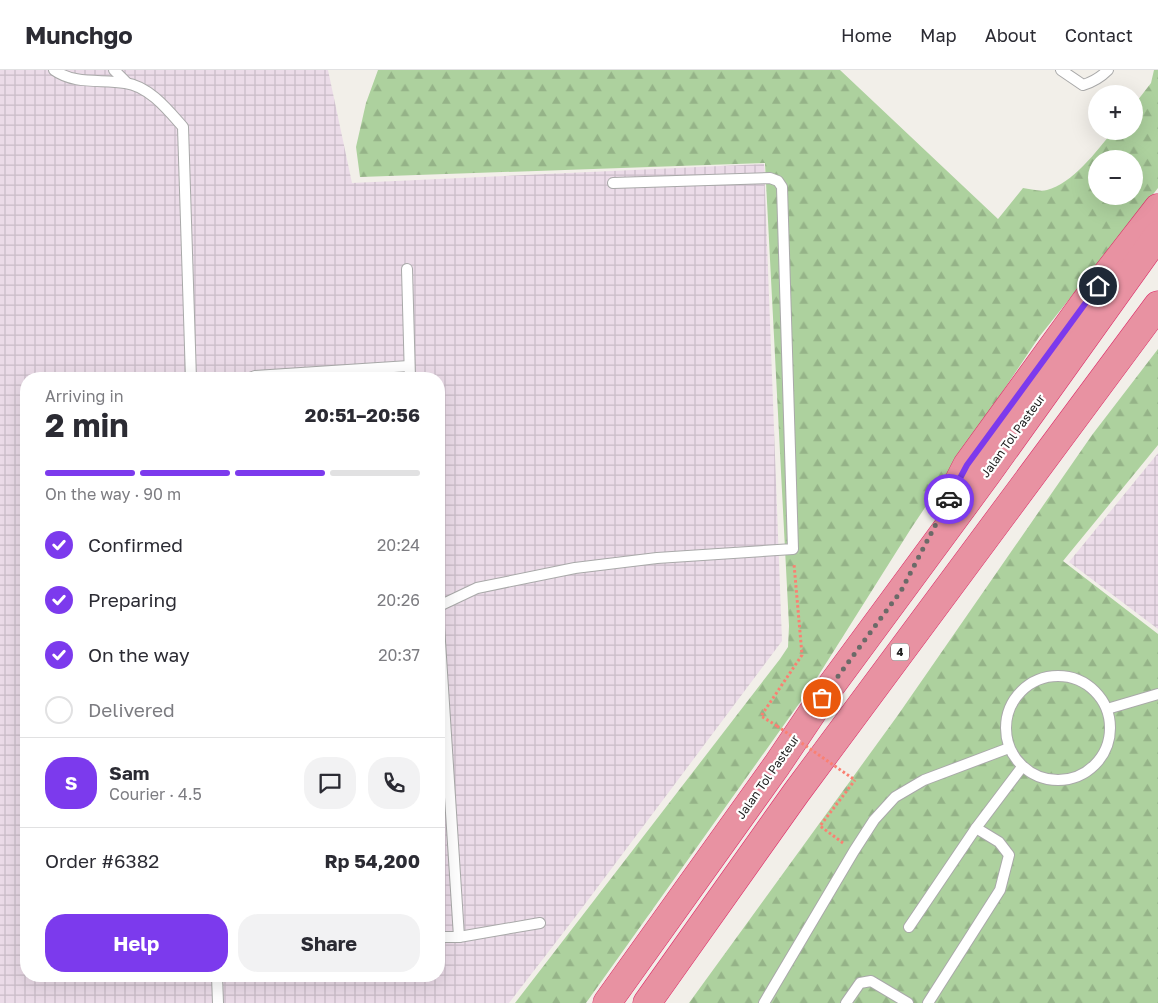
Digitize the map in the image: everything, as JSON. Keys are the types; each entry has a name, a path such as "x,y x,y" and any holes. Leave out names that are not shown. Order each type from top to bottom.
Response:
{"highway":[{"path":"901,591 967,465 1086,302 1158,208"},
{"name":"Jalan Tol Pasteur","path":"607,1003 777,765 822,698 1158,235"},
{"name":"4","path":"646,1003 796,793 1158,304"}],"lane":[{"path":"54,70 75,80 127,83"},
{"path":"114,70 127,83 152,96 170,112 182,127 191,372"},
{"path":"1061,70 1083,85 1102,76 1108,70"},
{"path":"445,603 477,588 575,568 657,558 793,549 782,187 778,180 770,178 613,183"},
{"path":"407,269 409,372"},
{"path":"317,372 409,366"},
{"path":"1050,676 1061,676 1084,683 1101,699 1107,709 1110,732 1108,744 1103,754 1088,772 1077,777 1054,781 1042,779 1022,767 1014,758 1009,748 1005,725 1012,702 1028,686 1038,680 1050,676"},
{"path":"1107,709 1158,694"},
{"path":"445,724 459,937"},
{"path":"764,1003 854,851 874,820 896,797 924,780 1009,748"},
{"path":"909,928 976,828 1022,767"},
{"path":"928,1003 1000,890 1009,855 999,842 976,828"},
{"path":"445,937 459,937 540,922"},
{"path":"846,1003 860,984 871,981 908,1003"},
{"path":"217,982 218,1003"}],"path":[{"path":"793,549 802,655 761,716 855,780 820,826 854,851"}],"shaded area":[{"path":"0,70 328,70 352,183 764,164 782,641 509,1003 0,1003"},
{"path":"1158,453 1158,629 1069,562"}],"green space":[{"path":"378,70 840,70 998,219 1023,188 1041,191 1056,187 1075,174 1088,160 1088,205 1143,205 1143,150 1097,150 1106,140 1143,140 1143,93 1151,83 1154,70 1158,70 1158,188 1039,337 912,527 813,684 586,1003 515,1003 788,647 789,626 765,163 360,177 356,147 366,103"},
{"path":"1158,349 1158,445 1063,561 1158,634 1158,1003 689,1003 898,715 1092,435"}],"way so far":[{"path":"822,698 901,591 949,499"}],"route":[{"path":"949,499 967,465 1098,286"}]}
